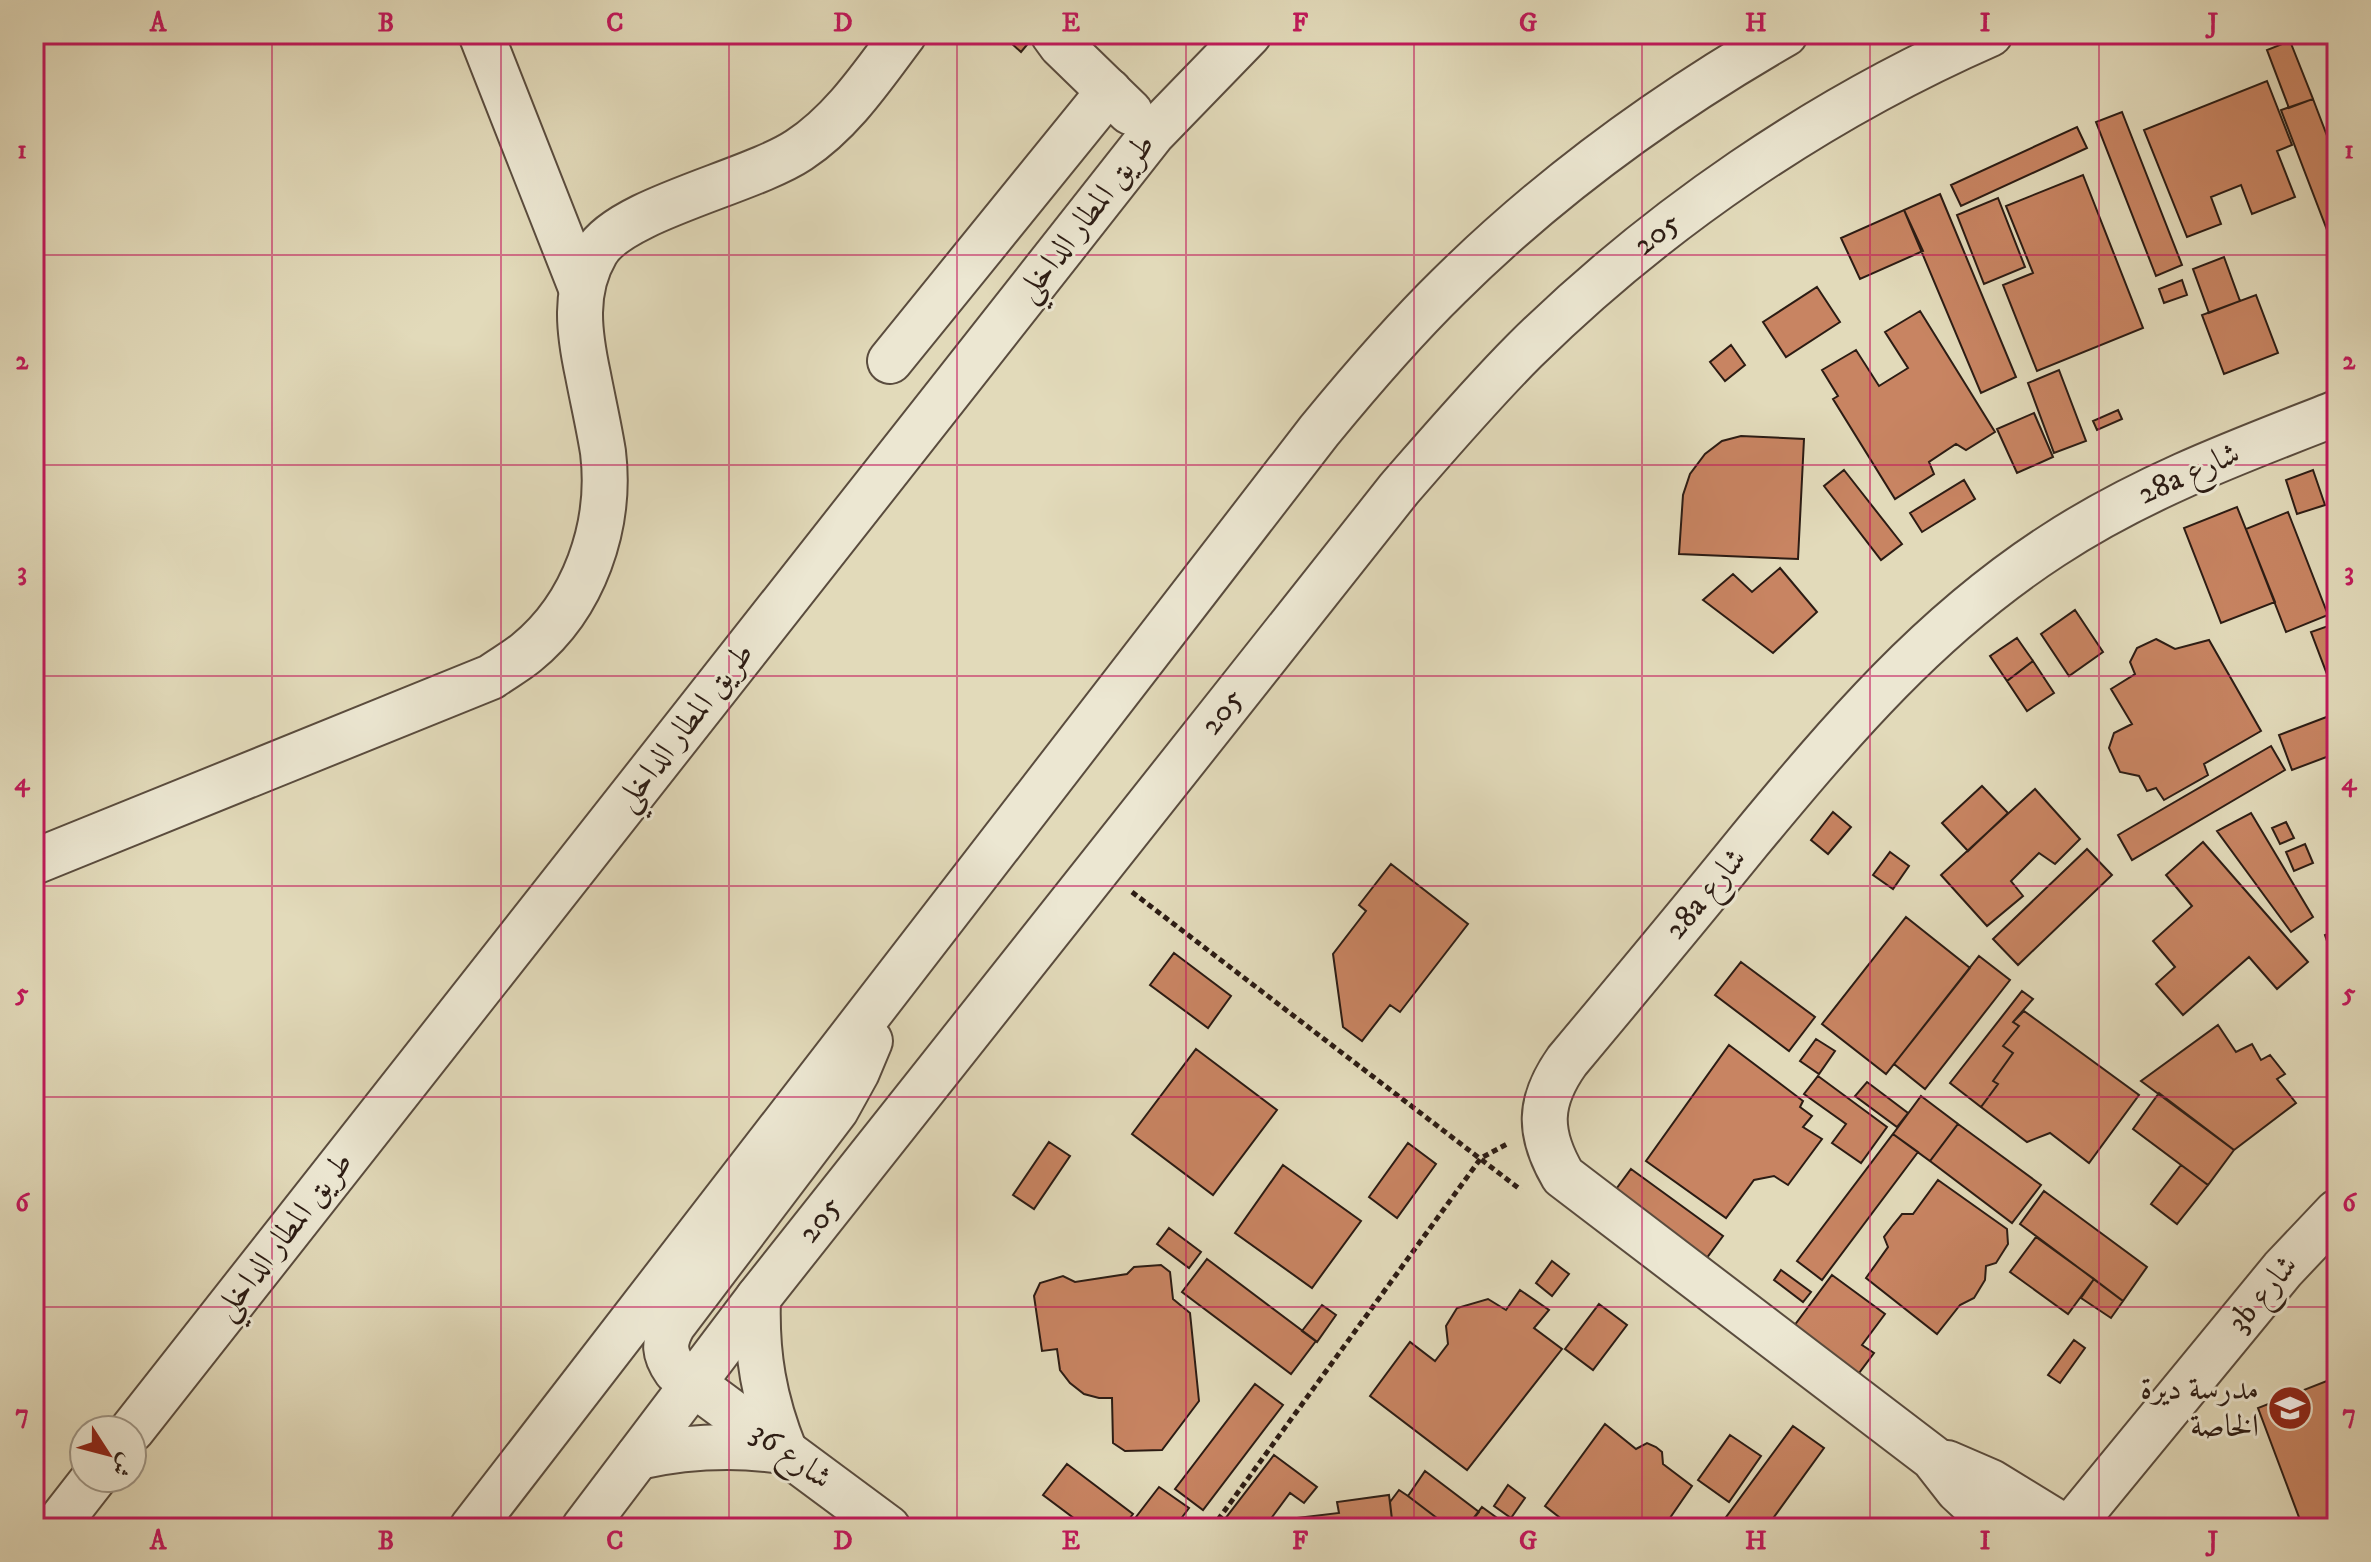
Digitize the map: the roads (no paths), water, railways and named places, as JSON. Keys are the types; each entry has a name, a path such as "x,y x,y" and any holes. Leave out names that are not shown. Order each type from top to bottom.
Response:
{"street":[{"path":"481,34 581,288"},
{"path":"34,862 491,677 527,652 558,620 581,583 597,541 604,498 603,454 579,332 581,288 597,250 621,228 658,209 767,169 801,149 830,125 904,34"},
{"path":"1053,34 1153,133"},
{"name":"طريق المطار الداخلي","path":"145,1414 1153,133 1249,34"},
{"path":"472,1528 1319,431 1376,362 1449,286 1519,221 1594,159 1701,85 1785,34"},
{"name":"205","path":"584,1528 758,1298 1399,489 1526,349 1605,278 1696,205 1791,140 1885,86 1990,34"},
{"path":"890,361 1109,91"},
{"name":"28a شارع","path":"2068,1528 1991,1482 1933,1458 1583,1194 1563,1176 1549,1152 1544,1124 1546,1101 1567,1061 1820,755 1922,647 1988,591 2052,546 2120,505 2212,462 2337,413"},
{"name":"شارع 36","path":"887,989 857,1072 836,1110 673,1325 666,1338 665,1349 676,1371 888,1528"},
{"name":"3b شارع","path":"2068,1528 2283,1269 2337,1212"},
{"path":"758,1298 757,1337 761,1377 770,1415 785,1452"},
{"path":"638,1457 711,1445 749,1446 785,1452"},
{"name":"28a شارع","path":"1933,1458 1958,1490 1999,1528"},
{"path":"55,1528 82,1494"}],"place":[{"name":"مدرسة ديرة الخاصة","path":"2290,1408"}]}
